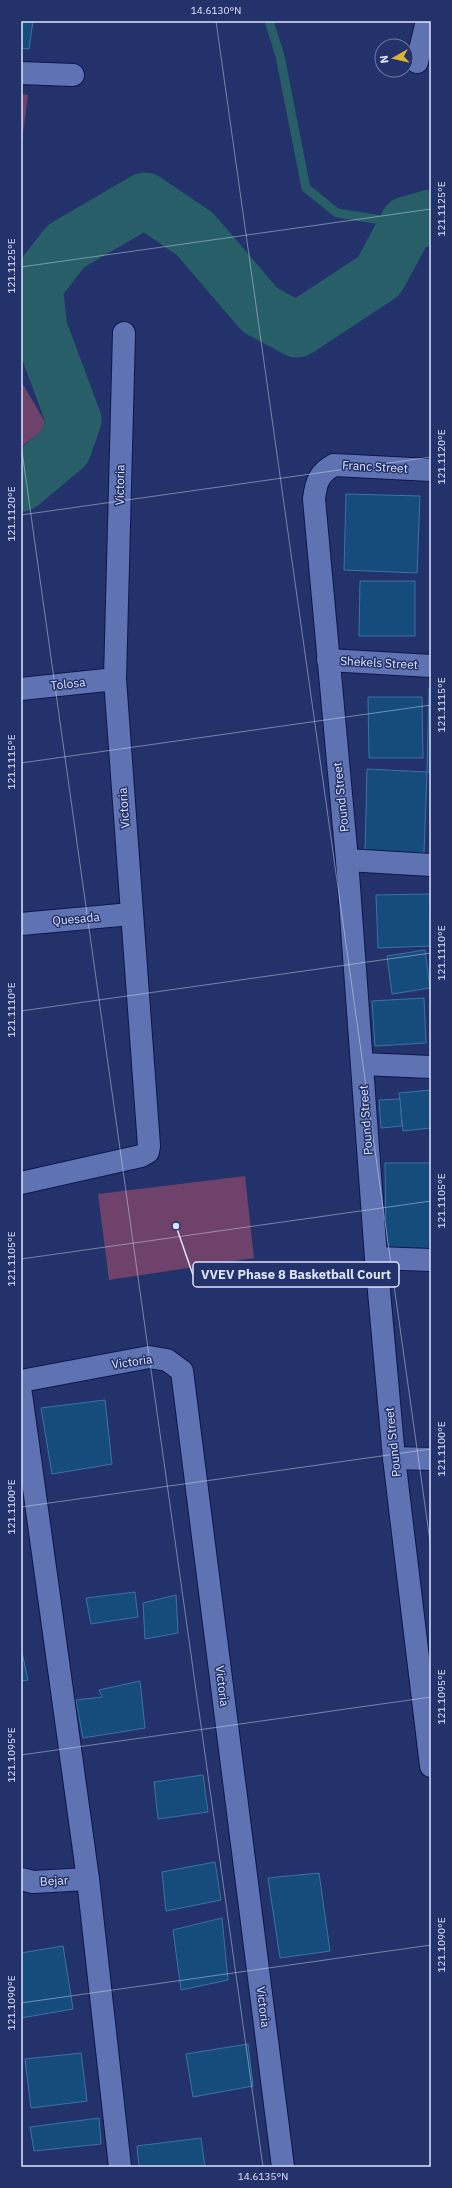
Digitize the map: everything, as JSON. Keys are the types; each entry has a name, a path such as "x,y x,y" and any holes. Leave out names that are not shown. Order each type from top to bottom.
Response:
{"street":[{"path":"417,62 427,21"},
{"path":"21,73 73,75"},
{"name":"Victoria","path":"21,1183 141,1156 148,1152 150,1139 131,914 115,679 124,333"},
{"name":"Franc Street","path":"321,473 334,465 431,470"},
{"name":"Pound Street","path":"321,473 315,488 314,499 347,860 376,1258 394,1458 424,1651 431,1766"},
{"name":"Shekels Street","path":"328,660 431,666"},
{"name":"Tolosa","path":"21,689 115,679"},
{"path":"347,860 431,865"},
{"name":"Quesada","path":"21,924 131,914"},
{"path":"362,1064 431,1067"},
{"path":"376,1258 431,1260"},
{"name":"Victoria","path":"21,1381 149,1357 167,1360 182,1372 283,2167"},
{"path":"21,1394 30,1528 88,1879 120,2167"},
{"path":"394,1458 431,1459"},
{"name":"Bejar","path":"21,1879 33,1882 88,1879"}],"shaded area":[{"path":"21,94 28,95 21,149"},
{"path":"21,381 48,427 21,447"},
{"path":"245,1176 254,1258 109,1280 98,1194"}],"building":[{"path":"21,21 33,21 29,49 21,48"},
{"path":"346,494 420,496 417,573 344,570"},
{"path":"360,581 415,581 415,636 359,636"},
{"path":"429,688 431,688 431,772 427,772"},
{"path":"368,697 422,697 423,758 369,758"},
{"path":"367,769 427,772 424,853 365,851"},
{"path":"430,894 431,946 378,948 376,895"},
{"path":"425,950 430,988 392,994 387,956"},
{"path":"424,998 426,1043 375,1046 372,1001"},
{"path":"431,1090 431,1128 403,1131 399,1093"},
{"path":"400,1099 402,1126 381,1128 379,1100"},
{"path":"385,1163 431,1163 431,1250 386,1251"},
{"path":"105,1400 112,1464 52,1474 41,1408"},
{"path":"135,1592 138,1617 91,1624 86,1598"},
{"path":"176,1595 178,1633 145,1639 143,1603"},
{"path":"21,1648 28,1680 21,1681"},
{"path":"140,1681 145,1728 83,1738 76,1700 102,1697 99,1690"},
{"path":"203,1775 208,1812 158,1819 154,1782"},
{"path":"215,1862 221,1900 166,1911 162,1872"},
{"path":"319,1873 330,1951 280,1958 268,1878"},
{"path":"222,1918 228,1980 181,1990 173,1930"},
{"path":"63,1946 73,2009 21,2018 21,1953"},
{"path":"248,2044 253,2086 193,2097 186,2054"},
{"path":"81,2053 87,2101 31,2108 25,2059"},
{"path":"99,2118 101,2144 34,2151 30,2127"},
{"path":"201,2138 205,2167 139,2167 137,2146"}],"waterway":[{"path":"269,21 280,56 306,188 337,213 407,224"},
{"path":"21,484 64,448 74,420 40,329 35,286 66,246 145,200 195,234 260,310 297,330 379,276 407,224 431,217"}],"place":[{"name":"VVEV Phase 8 Basketball Court","path":"176,1226"}]}
